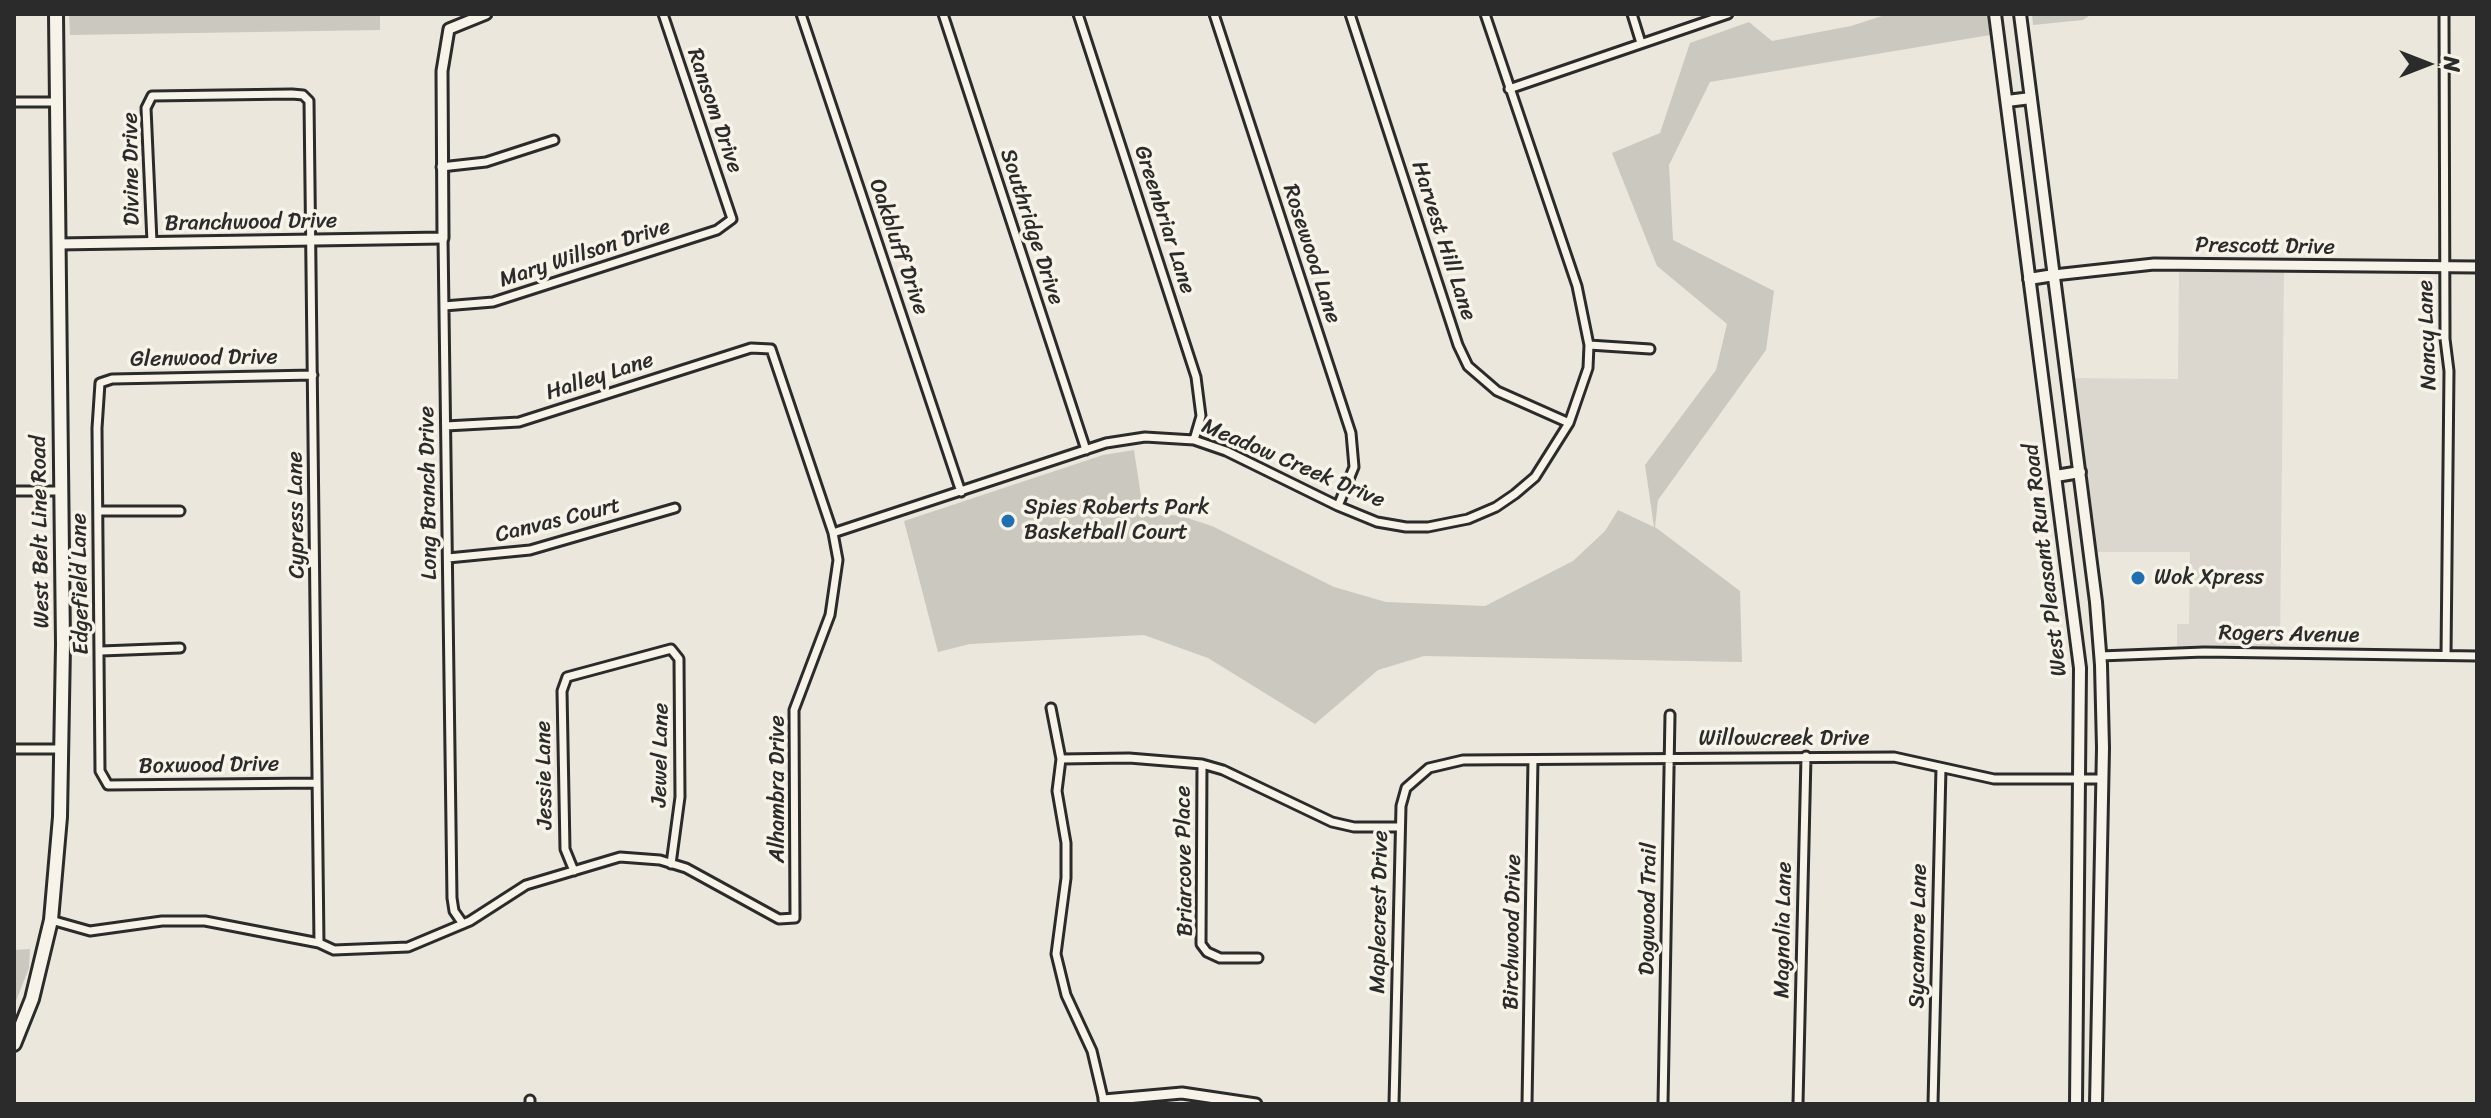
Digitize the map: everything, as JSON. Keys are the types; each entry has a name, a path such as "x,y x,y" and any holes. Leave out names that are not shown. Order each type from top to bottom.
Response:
{"main road":[{"name":"West Belt Line Road","path":"14,1044 32,999 51,920 57,867 61,749 61,491 56,14"},
{"name":"West Pleasant Run Road","path":"1995,14 2079,659 2081,779 2076,1104"},
{"name":"West Pleasant Run Road","path":"2020,14 2080,472 2100,656 2102,779 2096,1104"},
{"path":"2007,101 2031,98"},
{"path":"2029,279 2054,275"},
{"path":"2056,476 2080,472"},
{"path":"2079,659 2100,656"}],"street":[{"name":"Long Branch Drive","path":"463,924 454,911 452,898 441,167 444,59 449,29 486,14"},
{"name":"Ransom Drive","path":"663,14 732,219"},
{"name":"Oakbluff Drive","path":"801,14 961,492"},
{"name":"Southridge Drive","path":"943,14 1086,450"},
{"name":"Greenbriar Lane","path":"1078,14 1196,377 1201,416 1194,440"},
{"name":"Rosewood Lane","path":"1214,14 1351,433 1354,467 1338,506"},
{"name":"Harvest Hill Lane","path":"1350,14 1458,345 1468,366 1497,391 1569,423"},
{"name":"Meadow Creek Drive","path":"833,533 1086,450 1145,437 1194,440 1226,451 1338,506 1377,522 1406,527 1428,527 1468,519 1496,507 1535,477 1569,423 1588,368 1589,345 1577,286 1485,14"},
{"path":"1632,14 1641,43"},
{"path":"1509,89 1728,14"},
{"name":"Nancy Lane","path":"2444,14 2444,267 2449,371 2446,655"},
{"name":"Divine Drive","path":"152,242 146,108 152,96 298,95"},
{"name":"Cypress Lane","path":"298,95 309,101 319,943"},
{"path":"14,102 56,102"},
{"path":"441,167 486,162 554,140"},
{"name":"Mary Willson Drive","path":"444,306 493,302 717,230 732,219"},
{"name":"Branchwood Drive","path":"58,244 443,238"},
{"name":"Prescott Drive","path":"2054,275 2154,264 2477,267"},
{"path":"1589,345 1650,349"},
{"name":"Halley Lane","path":"446,426 519,422 751,348 762,348"},
{"name":"Alhambra Drive","path":"671,864 779,919 795,918 794,710 830,615 838,560 833,533 771,349 762,348"},
{"name":"Glenwood Drive","path":"99,387 100,383 112,379 313,375"},
{"name":"Edgefield Lane","path":"99,387 100,771 103,780"},
{"path":"14,491 61,491"},
{"name":"Canvas Court","path":"448,558 530,550 675,508"},
{"path":"98,511 180,511"},
{"path":"101,651 180,648"},
{"name":"Jewel Lane","path":"567,677 671,649 679,659 680,797 671,864"},
{"name":"Rogers Avenue","path":"2100,656 2188,652 2477,656"},
{"name":"Jessie Lane","path":"567,677 562,691 565,849 574,871"},
{"path":"1051,708 1061,759 1057,791 1066,843 1066,878 1056,954 1066,995 1092,1051 1104,1102 1182,1093 1256,1104"},
{"name":"Dogwood Trail","path":"1663,1104 1670,715"},
{"path":"14,749 61,749"},
{"name":"Magnolia Lane","path":"1798,1104 1806,756"},
{"name":"Willowcreek Drive","path":"1463,760 1894,757 1994,779 2102,779"},
{"path":"1061,759 1129,758 1202,764 1223,770 1332,822 1354,827 1399,827"},
{"name":"Maplecrest Drive","path":"1394,1104 1399,827 1406,788 1415,777 1443,762 1463,760"},
{"name":"Birchwood Drive","path":"1527,1104 1533,760"},
{"name":"Briarcove Place","path":"1202,764 1201,944 1207,952 1220,958 1258,958"},
{"name":"Sycamore Lane","path":"1933,1104 1941,768"},
{"name":"Boxwood Drive","path":"103,780 108,785 317,783"},
{"path":"51,920 90,931 162,921 205,921 319,943 334,950 408,947 463,924 526,885 620,857 671,864"}],"shaded area":[{"path":"69,14 380,14 380,30 70,35"},
{"path":"1888,14 1987,14 1990,35 1710,82 1669,165 1673,240 1774,291 1766,350 1658,500 1655,527 1740,591 1742,662 1424,656 1378,670 1315,724 1208,658 1144,635 970,644 938,652 904,521 1103,455 1134,450 1144,516 1178,515 1212,526 1334,587 1386,602 1485,606 1573,561 1605,531 1618,510 1654,527 1645,465 1716,370 1727,324 1657,266 1612,153 1660,133 1690,43 1749,22 1772,41 1851,26"},
{"path":"2032,14 2092,14 2083,20 2033,25"},
{"path":"2179,269 2284,270 2280,647 2177,646 2177,624 2189,624 2190,552 2096,552 2074,378 2178,379"},
{"path":"30,949 29,968 14,1006 14,950"}],"place":[{"name":"Spies Roberts Park Basketball Court","path":"1008,521"},
{"name":"Wok Xpress","path":"2138,578"}]}
